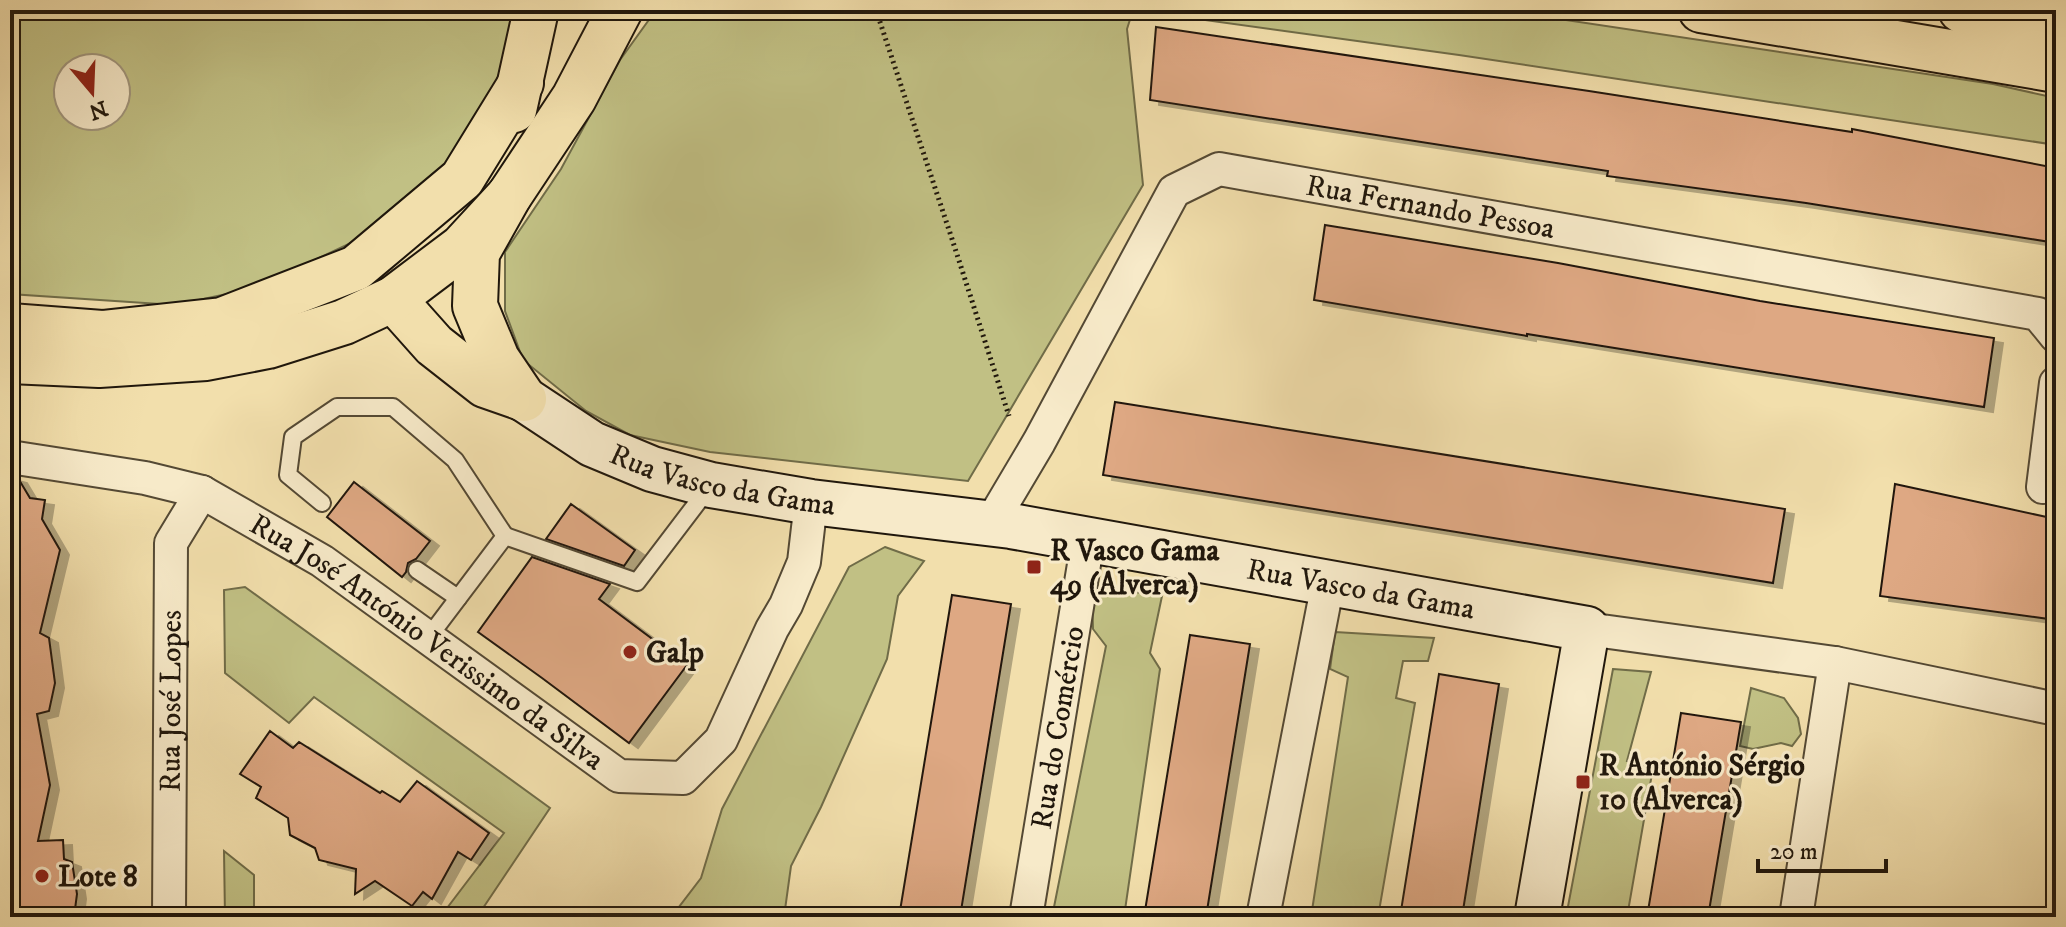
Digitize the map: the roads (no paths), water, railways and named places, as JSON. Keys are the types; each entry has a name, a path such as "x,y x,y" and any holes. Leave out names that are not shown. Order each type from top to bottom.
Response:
{"main road":[{"path":"393,299 406,263 443,231 480,191 506,140 536,10"},
{"path":"524,399 497,359 475,306 477,253 509,196 574,98 620,10"},
{"path":"1701,10 2056,70"},
{"path":"1961,10 1979,22 2056,38"},
{"path":"10,326 102,333 222,320 356,268 462,179 521,83"},
{"path":"10,361 99,365 206,358 268,346 344,322 393,299 462,247 509,196"},
{"path":"393,299 434,345 485,385 524,399"},
{"name":"Rua Vasco da Gama","path":"524,399 592,444 652,469 711,485 811,502 991,523 1587,629"},
{"path":"1537,917 1587,629"}],"street":[{"name":"Rua Fernando Pessoa","path":"991,523 1039,442 1174,191 1219,169 2038,314 2056,336"},
{"path":"2043,487 2056,383"},
{"name":"Rua José António Verissimo da Silva","path":"10,457 145,478 202,492 322,561 619,776 683,778 721,740 804,562 811,502"},
{"name":"Rua José Lopes","path":"169,917 171,543 202,492"},
{"name":"Rua do Comércio","path":"1026,917 1088,540"},
{"path":"1263,917 1328,583"},
{"name":"Rua Vasco da Gama","path":"1587,629 1835,663 2056,709"},
{"path":"1796,917 1835,663"}],"lane":[{"path":"322,503 288,475 293,437 337,407 393,407 455,460 505,536 637,582 711,485"},
{"path":"428,638 505,536"},
{"path":"417,570 458,598"}],"place":[{"name":"R Vasco Gama 49 (Alverca)","path":"1034,567"},
{"name":"Galp","path":"630,652"},
{"name":"R António Sérgio 10 (Alverca)","path":"1583,782"},
{"name":"Lote 8","path":"42,876"}]}
